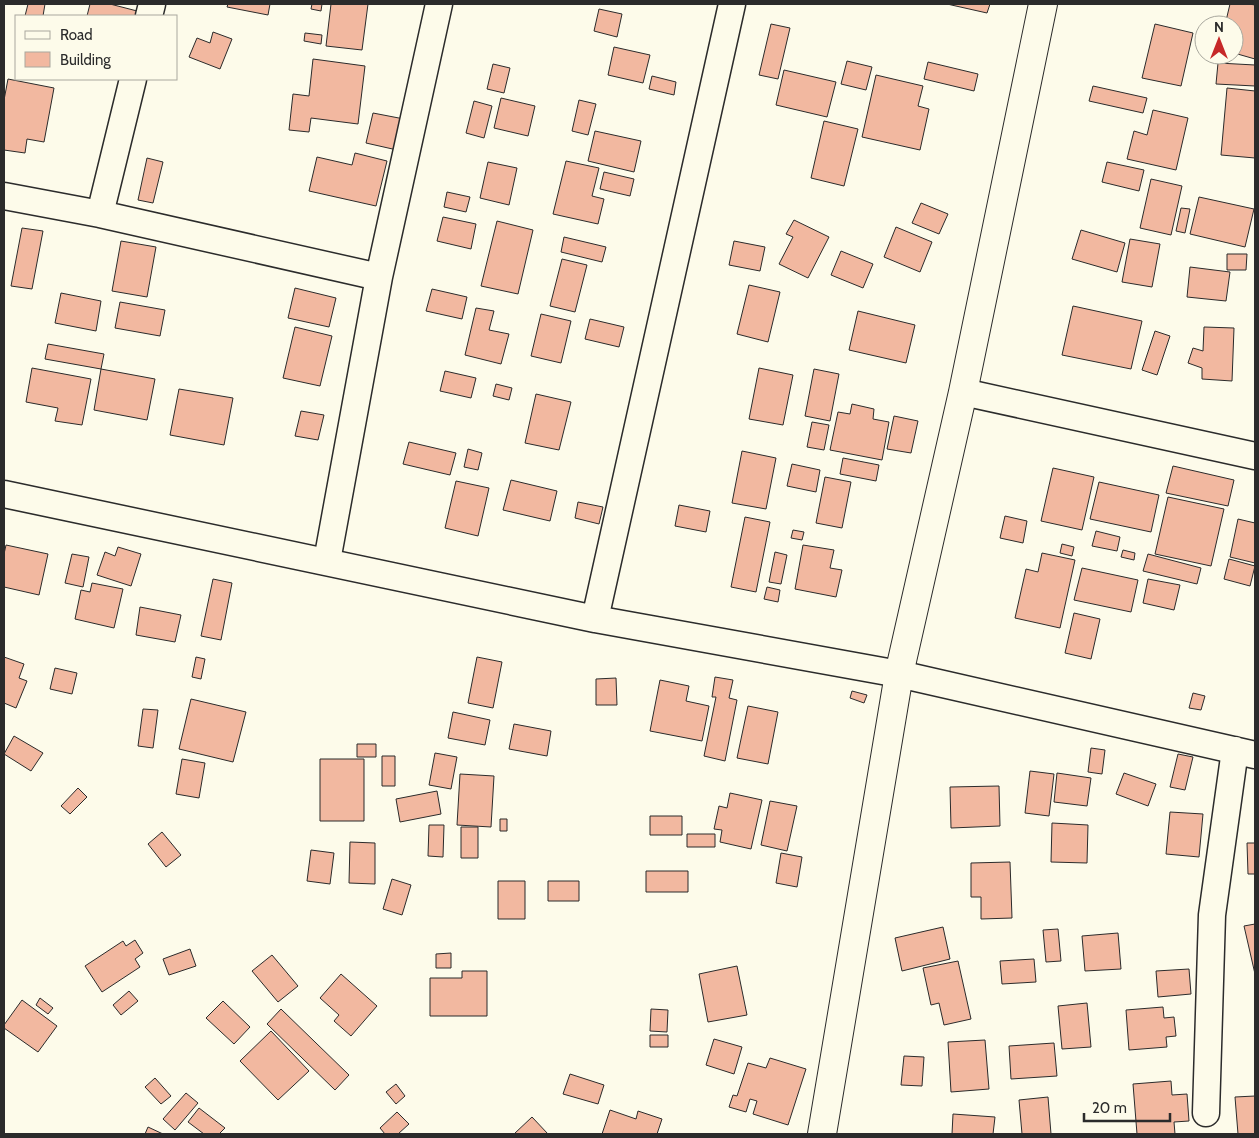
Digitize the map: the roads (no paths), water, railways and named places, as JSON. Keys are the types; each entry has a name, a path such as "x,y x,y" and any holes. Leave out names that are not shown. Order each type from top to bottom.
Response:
{"street":[{"path":"327,562 379,277 439,4"},
{"path":"595,619 732,4"},
{"path":"822,1134 899,674 963,392 1043,4"},
{"path":"100,214 133,80"},
{"path":"4,196 100,214 379,277"},
{"path":"963,392 1254,450"},
{"path":"4,494 595,619 899,674 1245,753 1212,916 1206,1113"}]}
